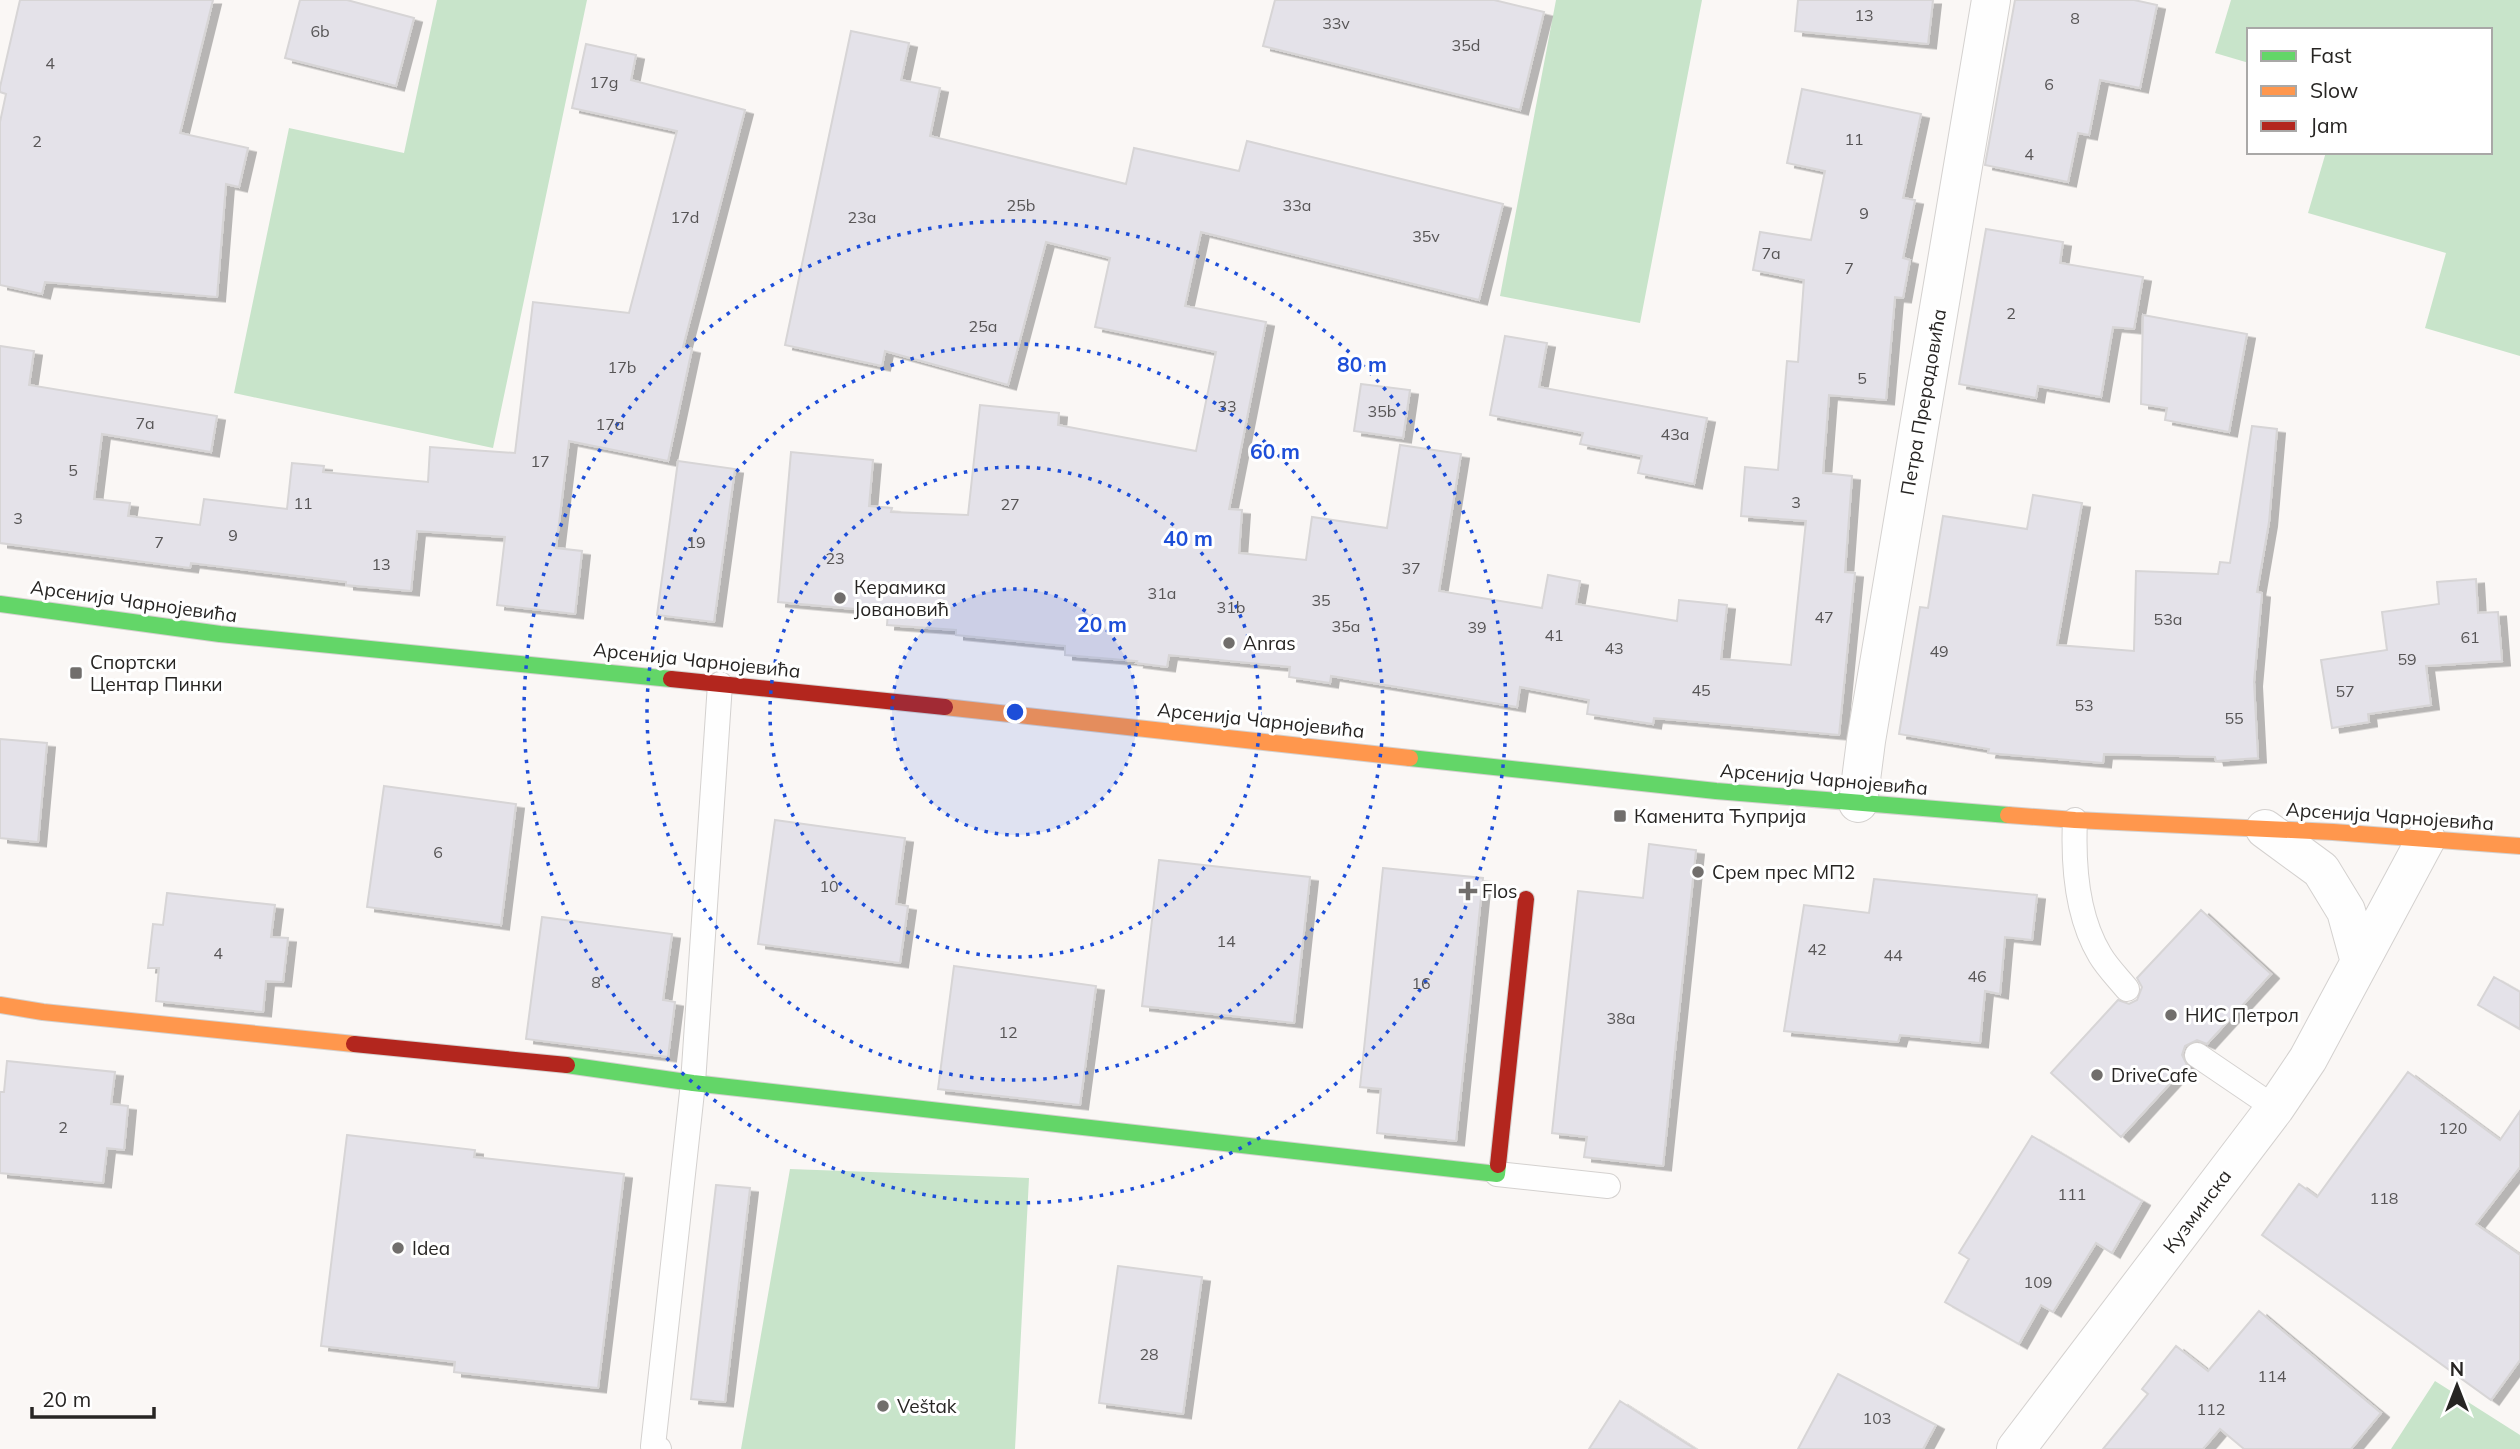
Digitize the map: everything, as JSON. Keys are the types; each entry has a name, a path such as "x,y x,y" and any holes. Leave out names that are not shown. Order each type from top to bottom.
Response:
{"main road":[{"name":"Арсенија Чарнојевића","path":"0,604 220,634 846,696 1716,791 2075,820 2266,829 2520,846"},
{"path":"0,1005 43,1012 556,1064 693,1083 1497,1174 1526,899"}],"street":[{"name":"Петра Прерадовића","path":"1858,803 1866,741 1991,0"},
{"path":"2266,829 2321,870 2346,911 2360,962"},
{"name":"Кузминска","path":"2021,1447 2275,1108 2308,1059 2426,839"}],"lane":[{"path":"659,1449 653,1446 693,1083 720,684"},
{"path":"2075,820 2083,914 2101,957 2127,989"},
{"path":"2197,1055 2275,1108"},
{"path":"1497,1174 1608,1186"}],"green space":[{"path":"437,0 587,0 493,448 234,393 289,128 404,153"},
{"path":"1556,0 1702,0 1640,323 1500,296"},
{"path":"2231,0 2520,0 2520,356 2425,328 2446,253 2308,213 2325,154 2492,154 2492,28 2247,28 2247,62 2215,53"},
{"path":"790,1169 1029,1178 1015,1449 741,1449"},
{"path":"2435,1381 2520,1435 2520,1449 2391,1449"}],"building":[{"path":"20,0 213,0 180,133 248,148 239,187 226,184 217,297 45,282 42,294 0,285 0,122 6,94 0,92 0,87"},
{"path":"300,0 347,0 414,18 396,86 285,58"},
{"path":"1275,0 1494,0 1544,12 1520,110 1263,46"},
{"path":"1798,0 1933,0 1928,44 1795,31"},
{"path":"2015,0 2134,0 2157,5 2140,88 2100,80 2089,135 2078,133 2068,182 1985,165"},
{"path":"851,31 909,43 901,80 940,88 930,136 1126,184 1134,148 1239,171 1247,141 1503,204 1479,300 1201,232 1185,306 1266,322 1229,509 1242,510 1239,553 1306,560 1312,517 1387,528 1400,445 1461,454 1439,591 1542,608 1548,575 1580,581 1576,604 1677,621 1679,600 1727,605 1721,659 1791,665 1806,521 1741,516 1745,467 1778,470 1787,361 1798,362 1804,280 1753,270 1760,232 1811,240 1825,171 1787,163 1802,89 1921,114 1903,198 1915,200 1903,258 1910,260 1903,298 1895,297 1886,400 1829,395 1823,473 1852,476 1845,572 1855,573 1839,735 1654,718 1653,724 1587,714 1589,700 1520,687 1517,707 1331,676 1330,683 1289,677 1290,667 1169,655 1167,667 1136,663 1137,661 1065,655 1065,646 956,635 956,630 887,625 888,612 778,602 791,452 873,460 869,506 892,508 891,512 968,515 980,405 1059,413 1058,425 1196,451 1216,352 1095,327 1110,258 1046,242 1008,385 885,351 882,366 785,345"},
{"path":"586,44 636,55 631,80 745,110 683,347 692,349 668,461 569,441 556,548 582,551 575,614 497,605 505,537 417,531 411,591 346,585 346,582 191,563 190,568 0,543 0,346 34,351 29,385 217,416 211,452 102,434 94,499 130,503 128,516 200,525 204,499 287,509 292,463 324,466 323,472 428,482 430,447 515,453 533,302 629,313 677,131 572,108"},
{"path":"1986,229 2063,242 2060,263 2143,277 2134,329 2113,327 2101,397 2038,386 2036,398 1959,384"},
{"path":"2143,315 2247,334 2229,432 2165,420 2167,408 2141,404"},
{"path":"1505,336 1547,343 1539,387 1707,418 1694,484 1638,473 1642,456 1580,444 1583,433 1490,415"},
{"path":"1361,384 1410,390 1403,438 1354,431"},
{"path":"2252,426 2277,429 2269,522 2257,592 2262,593 2254,682 2258,758 2216,761 2215,757 2104,754 2103,763 1988,753 1989,749 1899,734 1920,607 1928,608 1943,516 2027,529 2033,495 2082,503 2057,645 2134,651 2136,571 2218,574 2220,562 2230,563"},
{"path":"678,461 735,469 714,622 657,615"},
{"path":"2476,579 2478,613 2498,612 2502,661 2426,666 2431,705 2368,714 2369,722 2332,728 2321,660 2387,650 2382,612 2439,604 2437,582"},
{"path":"0,739 47,743 38,842 0,838"},
{"path":"384,786 516,804 501,925 367,907"},
{"path":"775,820 905,838 896,904 908,906 900,963 758,944"},
{"path":"1649,844 1696,850 1663,1166 1584,1157 1587,1137 1552,1133 1578,891 1643,898"},
{"path":"1159,860 1310,877 1294,1023 1142,1006"},
{"path":"1383,868 1483,878 1456,1141 1377,1133 1381,1089 1360,1087"},
{"path":"1874,879 2037,895 2032,940 2005,937 2000,994 1985,991 1980,1043 1900,1035 1898,1042 1784,1031 1804,905 1869,913"},
{"path":"167,893 275,905 271,937 288,938 283,982 266,981 263,1012 156,1001 159,968 148,968 153,924 163,925"},
{"path":"2201,910 2271,974 2207,1044 2197,1040 2185,1046 2182,1055 2187,1065 2121,1137 2051,1073 2118,1000 2129,1004 2137,1000 2142,987 2137,978"},
{"path":"542,917 672,934 663,1000 675,1002 668,1057 526,1039"},
{"path":"954,966 1096,986 1080,1105 938,1089"},
{"path":"2494,977 2520,992 2520,1029 2478,1005"},
{"path":"7,1061 115,1072 111,1104 128,1106 124,1150 107,1148 103,1183 0,1173 0,1092 4,1092"},
{"path":"2408,1072 2500,1140 2520,1111 2520,1167 2476,1224 2520,1255 2520,1360 2491,1400 2262,1235 2299,1184 2317,1197"},
{"path":"347,1135 475,1150 474,1157 624,1174 598,1388 454,1372 455,1362 321,1346"},
{"path":"2032,1136 2142,1201 2112,1253 2096,1243 2053,1312 2041,1305 2019,1344 1945,1302 1969,1259 1959,1253"},
{"path":"716,1185 750,1188 725,1402 691,1399"},
{"path":"1118,1266 1202,1277 1183,1414 1099,1403"},
{"path":"2259,1311 2381,1413 2351,1449 2244,1449 2220,1429 2203,1449 2103,1449 2148,1394 2142,1389 2176,1346 2208,1371"},
{"path":"1838,1374 1936,1425 1923,1449 1798,1449"},
{"path":"1620,1401 1695,1449 1589,1449"}],"traffic: fast":[{"path":"0,604 220,634 671,679"},
{"path":"1410,758 1716,791 2008,815"},
{"path":"567,1065 693,1083 1497,1174 1498,1165"}],"traffic: slow":[{"path":"945,707 1410,758"},
{"path":"2008,815 2333,832 2520,846"},
{"path":"0,1005 43,1012 354,1044"}],"traffic: jam":[{"path":"671,679 945,707"},
{"path":"1498,1165 1526,899"},
{"path":"354,1044 567,1065"}],"place":[{"name":"Керамика Јовановић","path":"840,598"},
{"name":"Anras","path":"1229,643"},
{"name":"Спортски Центар Пинки","path":"76,673"},
{"name":"Каменита Ћуприја","path":"1620,816"},
{"name":"Срем прес МП2","path":"1698,872"},
{"name":"Flos","path":"1468,891"},
{"name":"НИС Петрол","path":"2171,1015"},
{"name":"DriveCafe","path":"2097,1075"},
{"name":"Idea","path":"398,1248"},
{"name":"Veštak","path":"883,1406"}]}
